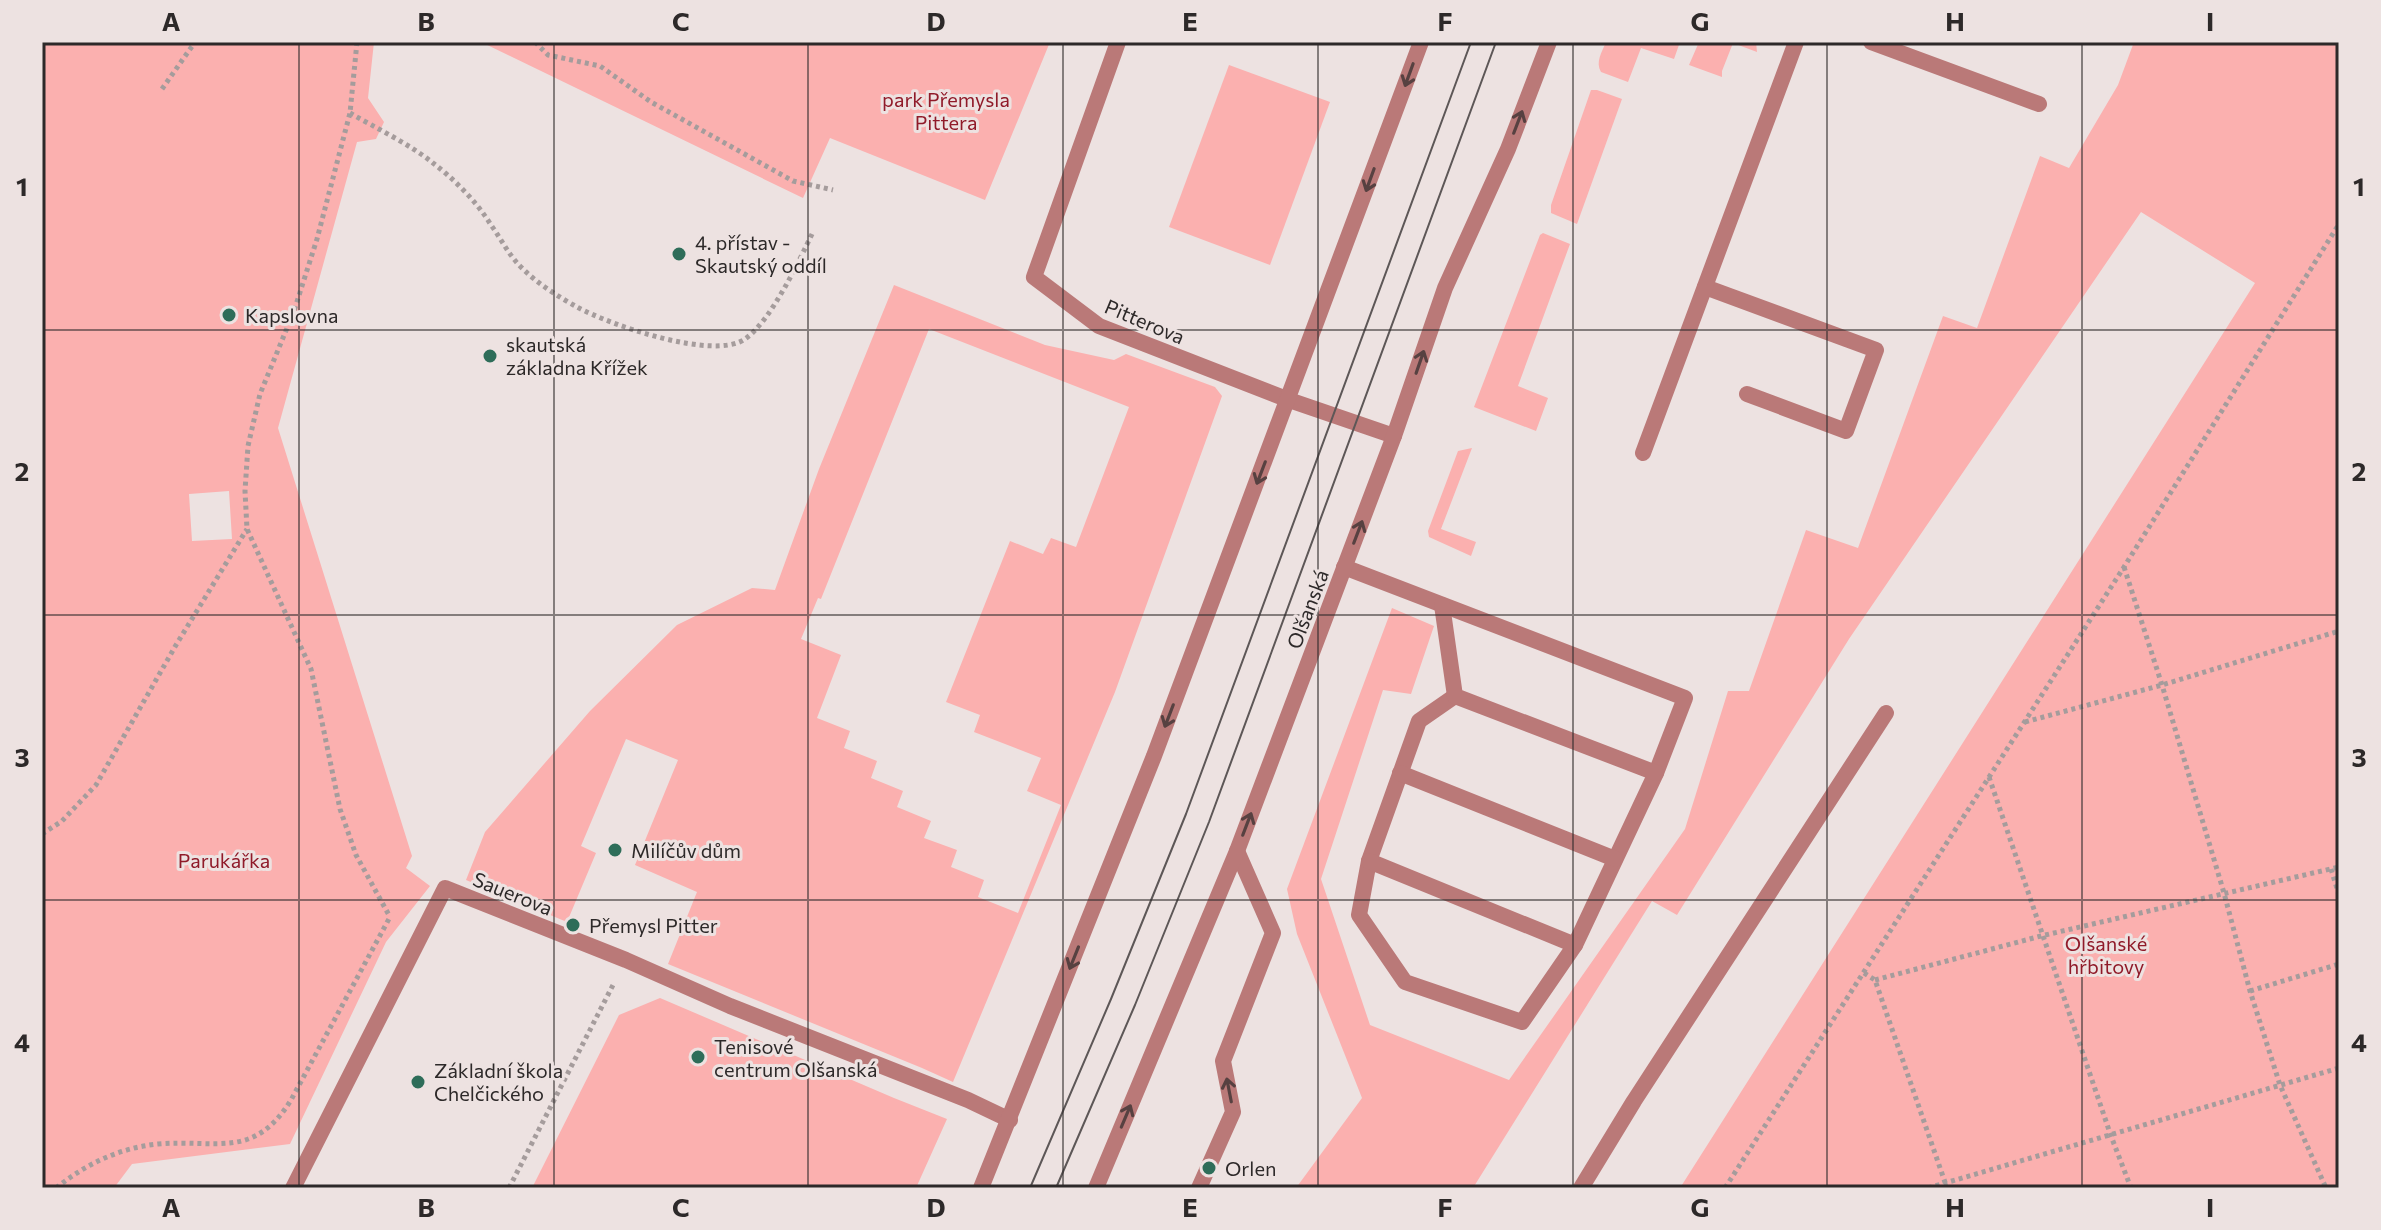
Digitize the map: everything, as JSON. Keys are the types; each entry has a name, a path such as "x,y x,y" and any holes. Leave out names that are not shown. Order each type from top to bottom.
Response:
{"street":[{"name":"Pitterova","path":"1118,42 1034,277 1099,326 1289,400 1394,436"},
{"path":"981,1188 1154,756 1421,42"},
{"name":"Olšanská","path":"1096,1188 1237,851 1394,436 1445,288 1508,149 1549,42"},
{"path":"1643,453 1796,42"},
{"path":"1871,42 2039,104"},
{"path":"1705,287 1876,350 1846,431 1747,394"},
{"path":"1344,567 1685,698 1656,773 1575,945 1522,1022 1405,982 1359,915 1369,861 1419,721 1455,696"},
{"path":"1442,605 1455,696"},
{"path":"1455,696 1656,773"},
{"path":"1581,1188 1634,1101 1886,713"},
{"path":"1400,773 1615,859"},
{"path":"1199,1188 1233,1112 1223,1061 1273,933 1237,851"},
{"path":"1369,861 1575,945"},
{"name":"Sauerova","path":"293,1188 445,888 968,1100 1010,1120"}],"path":[{"path":"162,89 195,42"},
{"path":"56,1188 90,1163 123,1151 156,1144 244,1142 271,1126 291,1100 390,917 356,855 340,809 311,669 247,529 245,491 248,446 260,394 294,311 317,239 350,113 357,42"},
{"path":"535,42 548,55 600,66 651,102 793,181 833,190"},
{"path":"350,113 432,162 490,222 507,251 524,270 543,285 577,307 611,323 684,343 725,347 744,340 760,325 788,281 813,232"},
{"path":"1725,1188 2124,567 2339,224"},
{"path":"42,834 62,821 96,785 247,529"},
{"path":"2124,567 2280,1085 2326,1188"},
{"path":"2024,723 2339,631"},
{"path":"1989,776 2041,936 2131,1188"},
{"path":"1875,980 2041,936 2339,867"},
{"path":"2331,869 2339,895"},
{"path":"509,1188 626,960"},
{"path":"2250,991 2339,964"},
{"path":"1864,973 1875,980 1946,1185"},
{"path":"1928,1188 2339,1068"}],"green space":[{"name":"Parukářka","path":"42,42 374,42 368,98 384,122 376,139 357,142 278,428 412,856 406,868 430,886 386,942 290,1144 132,1164 114,1188 42,1188","holes":["229,491 232,539 192,541 189,494"]},
{"name":"park Přemysla Pittera","path":"481,42 1050,42 985,200 830,138 803,198"},
{"path":"1606,42 1680,42 1674,59 1641,48 1628,82 1601,72 1599,61"},
{"path":"1699,42 1756,42 1757,52 1733,43 1722,77 1689,65"},
{"name":"Olšanské hřbitovy","path":"2134,42 2339,42 2339,1188 1680,1188 2255,283 2141,212 1849,639 1677,915 1652,901 1473,1188 1296,1188 1362,1098 1297,934 1287,889 1392,608 1434,626 1411,694 1383,690 1321,879 1370,1025 1509,1080 1685,829 1728,691 1749,691 1806,530 1858,548 1943,316 1977,328 2040,156 2069,168 2118,85"},
{"path":"1229,65 1330,102 1270,265 1169,227"},
{"path":"1591,90 1622,99 1577,224 1551,213 1551,205"},
{"path":"1543,233 1570,244 1518,386 1548,398 1536,431 1474,407"},
{"path":"894,285 1045,345 1114,360 1126,354 1215,387 1222,396 1115,692 953,1082 668,964 697,892 635,865 678,760 626,739 581,846 596,853 567,922 466,880 485,832 590,711 677,625 752,588 775,590 819,469","holes":["929,329 1129,407 1076,547 1051,538 1043,554 1010,541 946,702 980,715 974,732 1041,758 1027,791 1061,805 1018,913 978,897 984,880 951,867 957,850 924,838 931,821 897,807 903,791 871,778 877,761 844,748 850,731 817,718 841,655 801,639 818,598 821,599"]},
{"path":"1472,448 1441,529 1476,542 1471,556 1429,537 1428,531 1458,451"},
{"name":"Tenisové centrum Olšanská","path":"660,998 947,1119 916,1188 532,1188 619,1015"}],"tram line":[{"path":"1030,1188 1186,814 1471,42"},
{"path":"1056,1188 1209,822 1496,42"}],"place":[{"name":"4. přístav - Skautský oddíl","path":"679,254"},
{"name":"Kapslovna","path":"229,315"},
{"name":"skautská základna Křížek","path":"490,356"},
{"name":"Milíčův dům","path":"615,850"},
{"name":"Přemysl Pitter","path":"573,925"},
{"name":"Tenisové centrum Olšanská","path":"698,1057"},
{"name":"Základní škola Chelčického","path":"418,1082"},
{"name":"Orlen","path":"1209,1168"}]}
